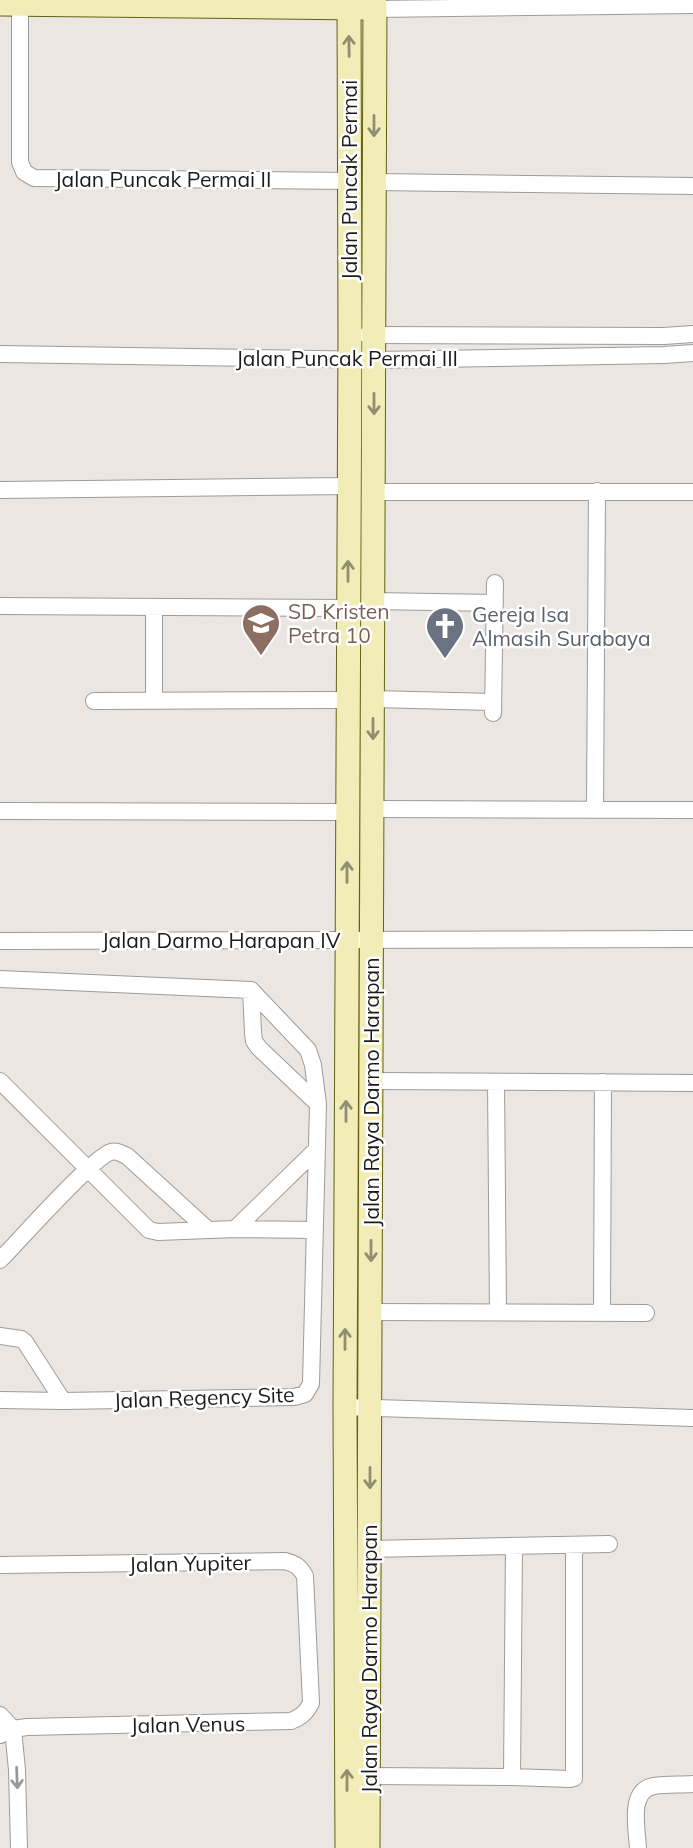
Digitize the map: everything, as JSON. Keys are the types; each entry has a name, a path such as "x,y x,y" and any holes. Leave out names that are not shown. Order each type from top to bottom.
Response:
{"street":[{"path":"14,3 693,5"},
{"name":"Jalan Puncak Permai II","path":"14,3 20,162 24,172 34,178 350,181"},
{"name":"Jalan Puncak Permai","path":"344,359 350,336 348,4"},
{"name":"Jalan Puncak Permai","path":"375,4 375,335"},
{"path":"374,182 693,186"},
{"name":"Jalan Puncak Permai III","path":"350,336 693,334"},
{"name":"Jalan Raya Darmo Harapan","path":"368,1848 375,335"},
{"name":"Jalan Puncak Permai III","path":"0,354 375,359 693,353"},
{"name":"Jalan Raya Darmo Harapan","path":"344,359 349,486 345,1407 347,1848"},
{"path":"0,490 349,486"},
{"path":"595,810 597,491"},
{"path":"374,492 693,492"},
{"path":"373,699 493,707 495,583"},
{"path":"374,601 495,603"},
{"path":"0,606 348,608"},
{"path":"153,607 154,701"},
{"path":"94,701 348,700"},
{"path":"373,809 693,810"},
{"path":"0,811 347,812"},
{"name":"Jalan Darmo Harapan IV","path":"0,941 693,939"},
{"path":"0,979 251,990 254,1041 318,1104"},
{"name":"Jalan Regency Site","path":"0,1400 294,1397 305,1394 311,1384 315,1230 318,1104 313,1065 308,1050 251,990"},
{"path":"0,1081 149,1230 315,1230"},
{"path":"372,1081 693,1083"},
{"path":"496,1082 498,1312"},
{"path":"602,1313 603,1082"},
{"path":"235,1229 316,1150"},
{"path":"0,1260 88,1169 110,1152 127,1156 208,1230"},
{"path":"371,1312 646,1313"},
{"path":"0,1336 25,1342 63,1401"},
{"path":"345,1407 693,1418"},
{"path":"370,1549 609,1544"},
{"path":"369,1776 570,1780 574,1776 575,1545"},
{"path":"512,1777 514,1546"},
{"name":"Jalan Yupiter","path":"0,1565 285,1561 301,1568 305,1576 309,1645"},
{"name":"Jalan Venus","path":"6,1732 26,1727 291,1721 307,1712 311,1703 309,1645"},
{"path":"0,1715 17,1770 19,1848"},
{"path":"638,1848 636,1803 640,1794 651,1786 693,1784"}],"place":[{"name":"SD Kristen Petra 10","path":"261,657"},
{"name":"Gereja Isa Almasih Surabaya","path":"445,660"}]}
